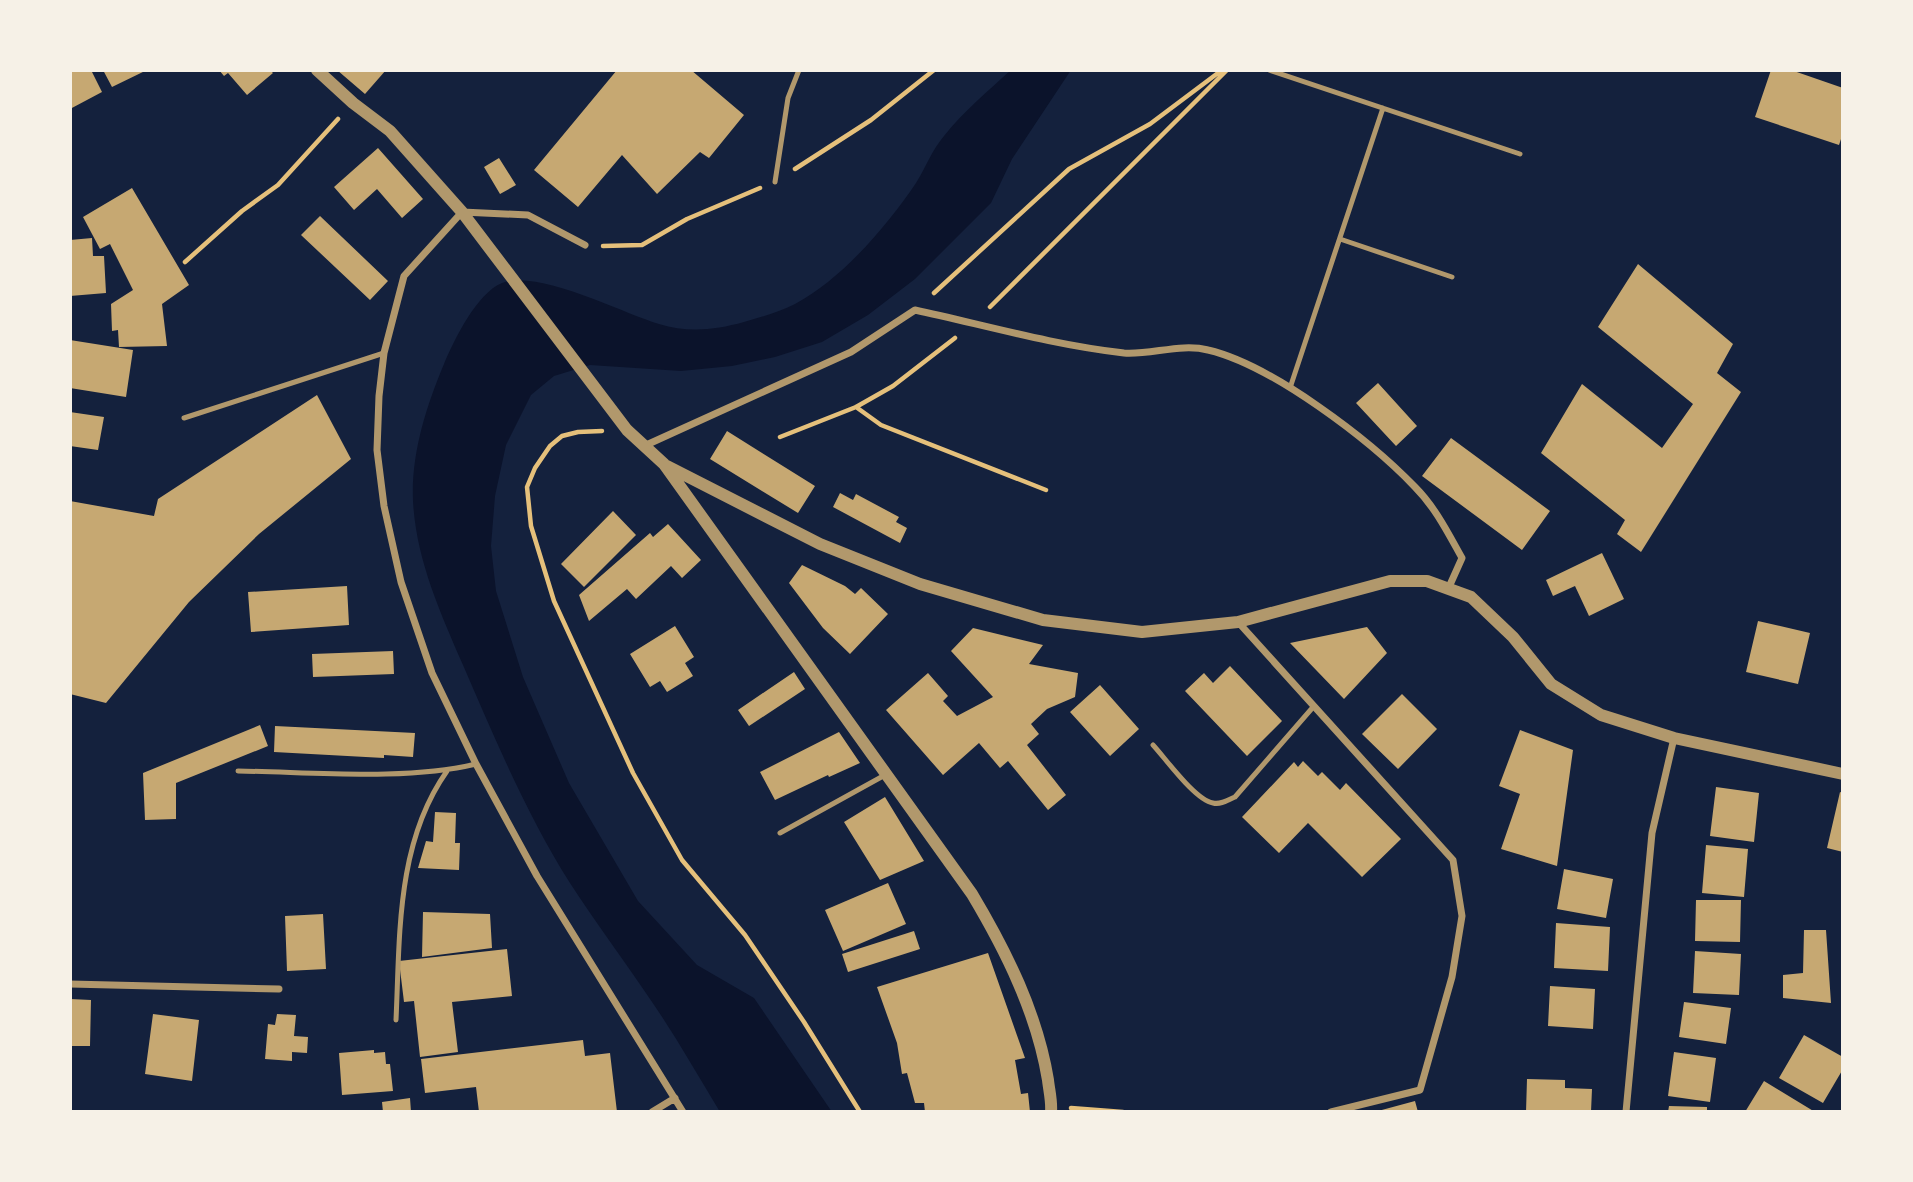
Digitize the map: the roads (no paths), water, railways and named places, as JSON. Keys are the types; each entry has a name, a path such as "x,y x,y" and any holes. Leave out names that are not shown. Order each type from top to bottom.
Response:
{"street":[{"path":"317,70 353,103 390,131 476,230 627,430 664,464 972,894 1000,940 1022,991 1044,1058 1051,1109"},
{"path":"461,212 528,215 585,245"},
{"path":"461,212 404,276 384,353 377,450 384,506 401,582 432,673 475,764 537,876 683,1112"},
{"path":"644,446 851,352 915,310 1087,348 1128,353 1207,349 1255,368 1290,388 1373,448 1416,488 1442,521 1462,558 1449,587"},
{"path":"664,464 820,544 920,584 1043,620 1142,632 1238,622 1390,581 1427,581 1471,597 1513,637 1550,684 1601,715 1674,738 1843,774"},
{"path":"1238,622 1453,860 1462,916 1452,977 1420,1090 1331,1112"},
{"path":"1626,1112 1652,833 1674,738"},
{"path":"70,984 279,989"},
{"path":"652,1112 674,1098"}],"lane":[{"path":"775,182 788,98 799,70"},
{"path":"1269,70 1521,154"},
{"path":"1290,388 1383,108"},
{"path":"1340,239 1452,277"},
{"path":"184,418 384,353"},
{"path":"1153,745 1201,798 1213,803 1224,802 1234,797 1314,706"},
{"path":"238,771 447,771 475,764"},
{"path":"396,1020 402,902 410,855 432,792 447,771"},
{"path":"780,833 885,775"}],"water":[{"path":"1011,70 1071,70 1012,159 991,203 915,279 868,315 822,342 775,357 732,366 681,371 590,365 554,376 531,395 506,445 495,496 491,546 496,591 523,677 569,783 638,901 697,965 754,998 832,1112 720,1112 659,1013 554,857 512,776 446,625 430,585 415,523 414,466 426,414 460,330 484,296 502,283 518,280 558,287 659,324 691,329 733,325 795,304 830,281 877,234 916,183 944,136"}]}
